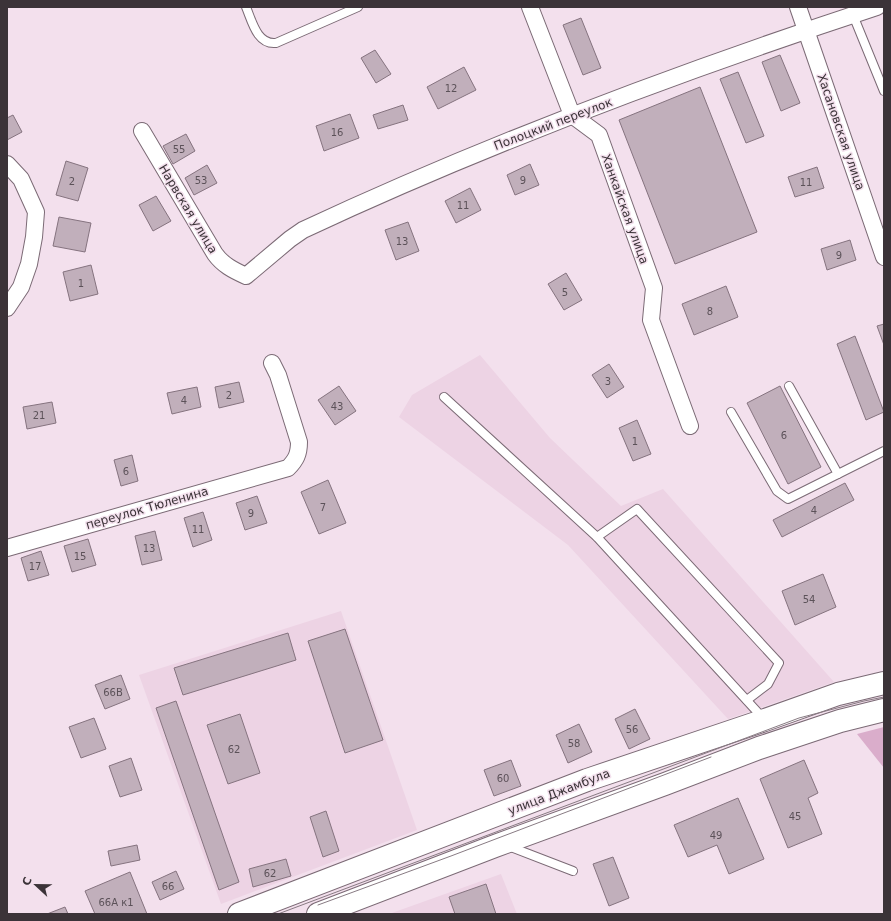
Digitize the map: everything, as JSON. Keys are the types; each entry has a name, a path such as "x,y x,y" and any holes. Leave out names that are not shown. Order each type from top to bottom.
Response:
{"street":[{"path":"530,7 572,115"},
{"name":"Хасановская улица","path":"798,7 884,257"},
{"name":"Полоцкий переулок","path":"246,276 290,238 303,230 395,187 572,115 806,30 877,7"},
{"name":"Ханкайская улица","path":"572,115 599,135 654,288 651,320 690,426"},
{"name":"Нарвская улица","path":"142,131 215,254 222,263 246,276"},
{"path":"7,164 21,178 36,212 34,237 29,264 21,286 7,308"},
{"name":"переулок Тюленина","path":"7,548 288,468 295,460 299,452 299,442 278,375 272,363"},
{"name":"улица Джамбула","path":"239,914 587,780 838,694 884,683"},
{"path":"318,914 810,730 884,710"}],"lane":[{"path":"246,7 257,34 270,44 276,43 358,7"},
{"path":"853,15 884,91"},
{"path":"789,386 838,474"},
{"path":"444,397 597,537 765,720"},
{"path":"731,412 776,491 788,499 884,451"},
{"path":"597,537 637,509 742,623 779,664 768,684 747,700"},
{"path":"502,844 573,871"}],"shaded area":[{"path":"480,355 550,438 621,506 663,489 834,682 728,719 568,545 399,417 412,395"},
{"path":"341,611 417,830 221,904 139,675"},
{"path":"884,727 884,768 857,734"},
{"path":"501,874 517,914 389,914"}],"building":[{"path":"581,18 601,68 583,75 563,25"},
{"path":"375,50 391,74 376,83 361,58"},
{"path":"780,55 800,103 781,111 762,62"},
{"path":"464,67 476,90 438,109 427,87"},
{"path":"738,72 764,136 746,143 720,79"},
{"path":"700,87 757,232 675,264 619,120"},
{"path":"403,105 408,120 378,129 373,115"},
{"path":"350,114 359,138 324,151 316,126"},
{"path":"13,115 22,132 7,140 7,118"},
{"path":"186,134 195,151 173,164 163,146"},
{"path":"66,161 88,168 78,201 56,195"},
{"path":"530,164 539,185 515,195 507,175"},
{"path":"207,165 217,183 194,195 185,178"},
{"path":"817,167 824,188 795,197 788,177"},
{"path":"470,188 481,210 456,223 445,201"},
{"path":"156,196 171,221 153,231 139,205"},
{"path":"59,217 91,223 85,252 53,246"},
{"path":"408,222 419,251 396,260 385,230"},
{"path":"850,240 856,260 827,270 821,249"},
{"path":"91,265 98,294 70,301 63,272"},
{"path":"566,273 582,300 564,310 548,284"},
{"path":"726,286 738,317 694,335 682,304"},
{"path":"884,324 884,345 877,326"},
{"path":"855,336 884,412 866,420 837,344"},
{"path":"609,364 624,387 607,398 592,375"},
{"path":"239,382 244,402 219,408 215,387"},
{"path":"339,386 356,411 335,425 318,400"},
{"path":"780,386 821,467 788,484 747,403"},
{"path":"197,387 201,407 172,414 167,393"},
{"path":"52,402 56,423 27,429 23,407"},
{"path":"637,420 651,454 633,461 619,428"},
{"path":"132,455 138,481 121,486 114,460"},
{"path":"328,480 346,523 319,534 301,492"},
{"path":"845,483 854,500 782,537 773,520"},
{"path":"257,496 267,523 245,530 236,503"},
{"path":"203,512 212,540 193,547 184,518"},
{"path":"155,531 162,560 142,565 135,536"},
{"path":"88,539 96,565 72,572 64,546"},
{"path":"41,551 49,575 28,581 21,558"},
{"path":"823,574 836,607 795,625 782,591"},
{"path":"345,629 383,740 345,753 308,641"},
{"path":"288,633 296,660 183,695 174,668"},
{"path":"121,675 130,699 105,709 95,685"},
{"path":"176,701 239,882 219,890 156,708"},
{"path":"635,709 650,739 629,749 615,719"},
{"path":"240,714 260,773 228,784 207,725"},
{"path":"94,718 106,749 81,758 69,727"},
{"path":"579,724 592,752 568,763 556,735"},
{"path":"131,758 142,790 120,797 109,766"},
{"path":"511,760 521,786 494,796 484,770"},
{"path":"804,760 818,793 808,798 822,834 788,848 760,779"},
{"path":"738,798 764,859 729,874 717,845 688,857 674,825"},
{"path":"326,811 339,851 323,857 310,817"},
{"path":"137,845 140,860 111,866 108,851"},
{"path":"613,857 629,898 609,906 593,864"},
{"path":"286,859 291,876 253,887 249,869"},
{"path":"176,871 184,889 160,900 152,882"},
{"path":"130,872 147,914 95,914 85,891"},
{"path":"486,884 496,914 455,914 449,897"},
{"path":"65,907 68,914 47,914"}],"tram line":[{"path":"278,914 799,718 884,697"},
{"path":"318,905 711,757"}]}
